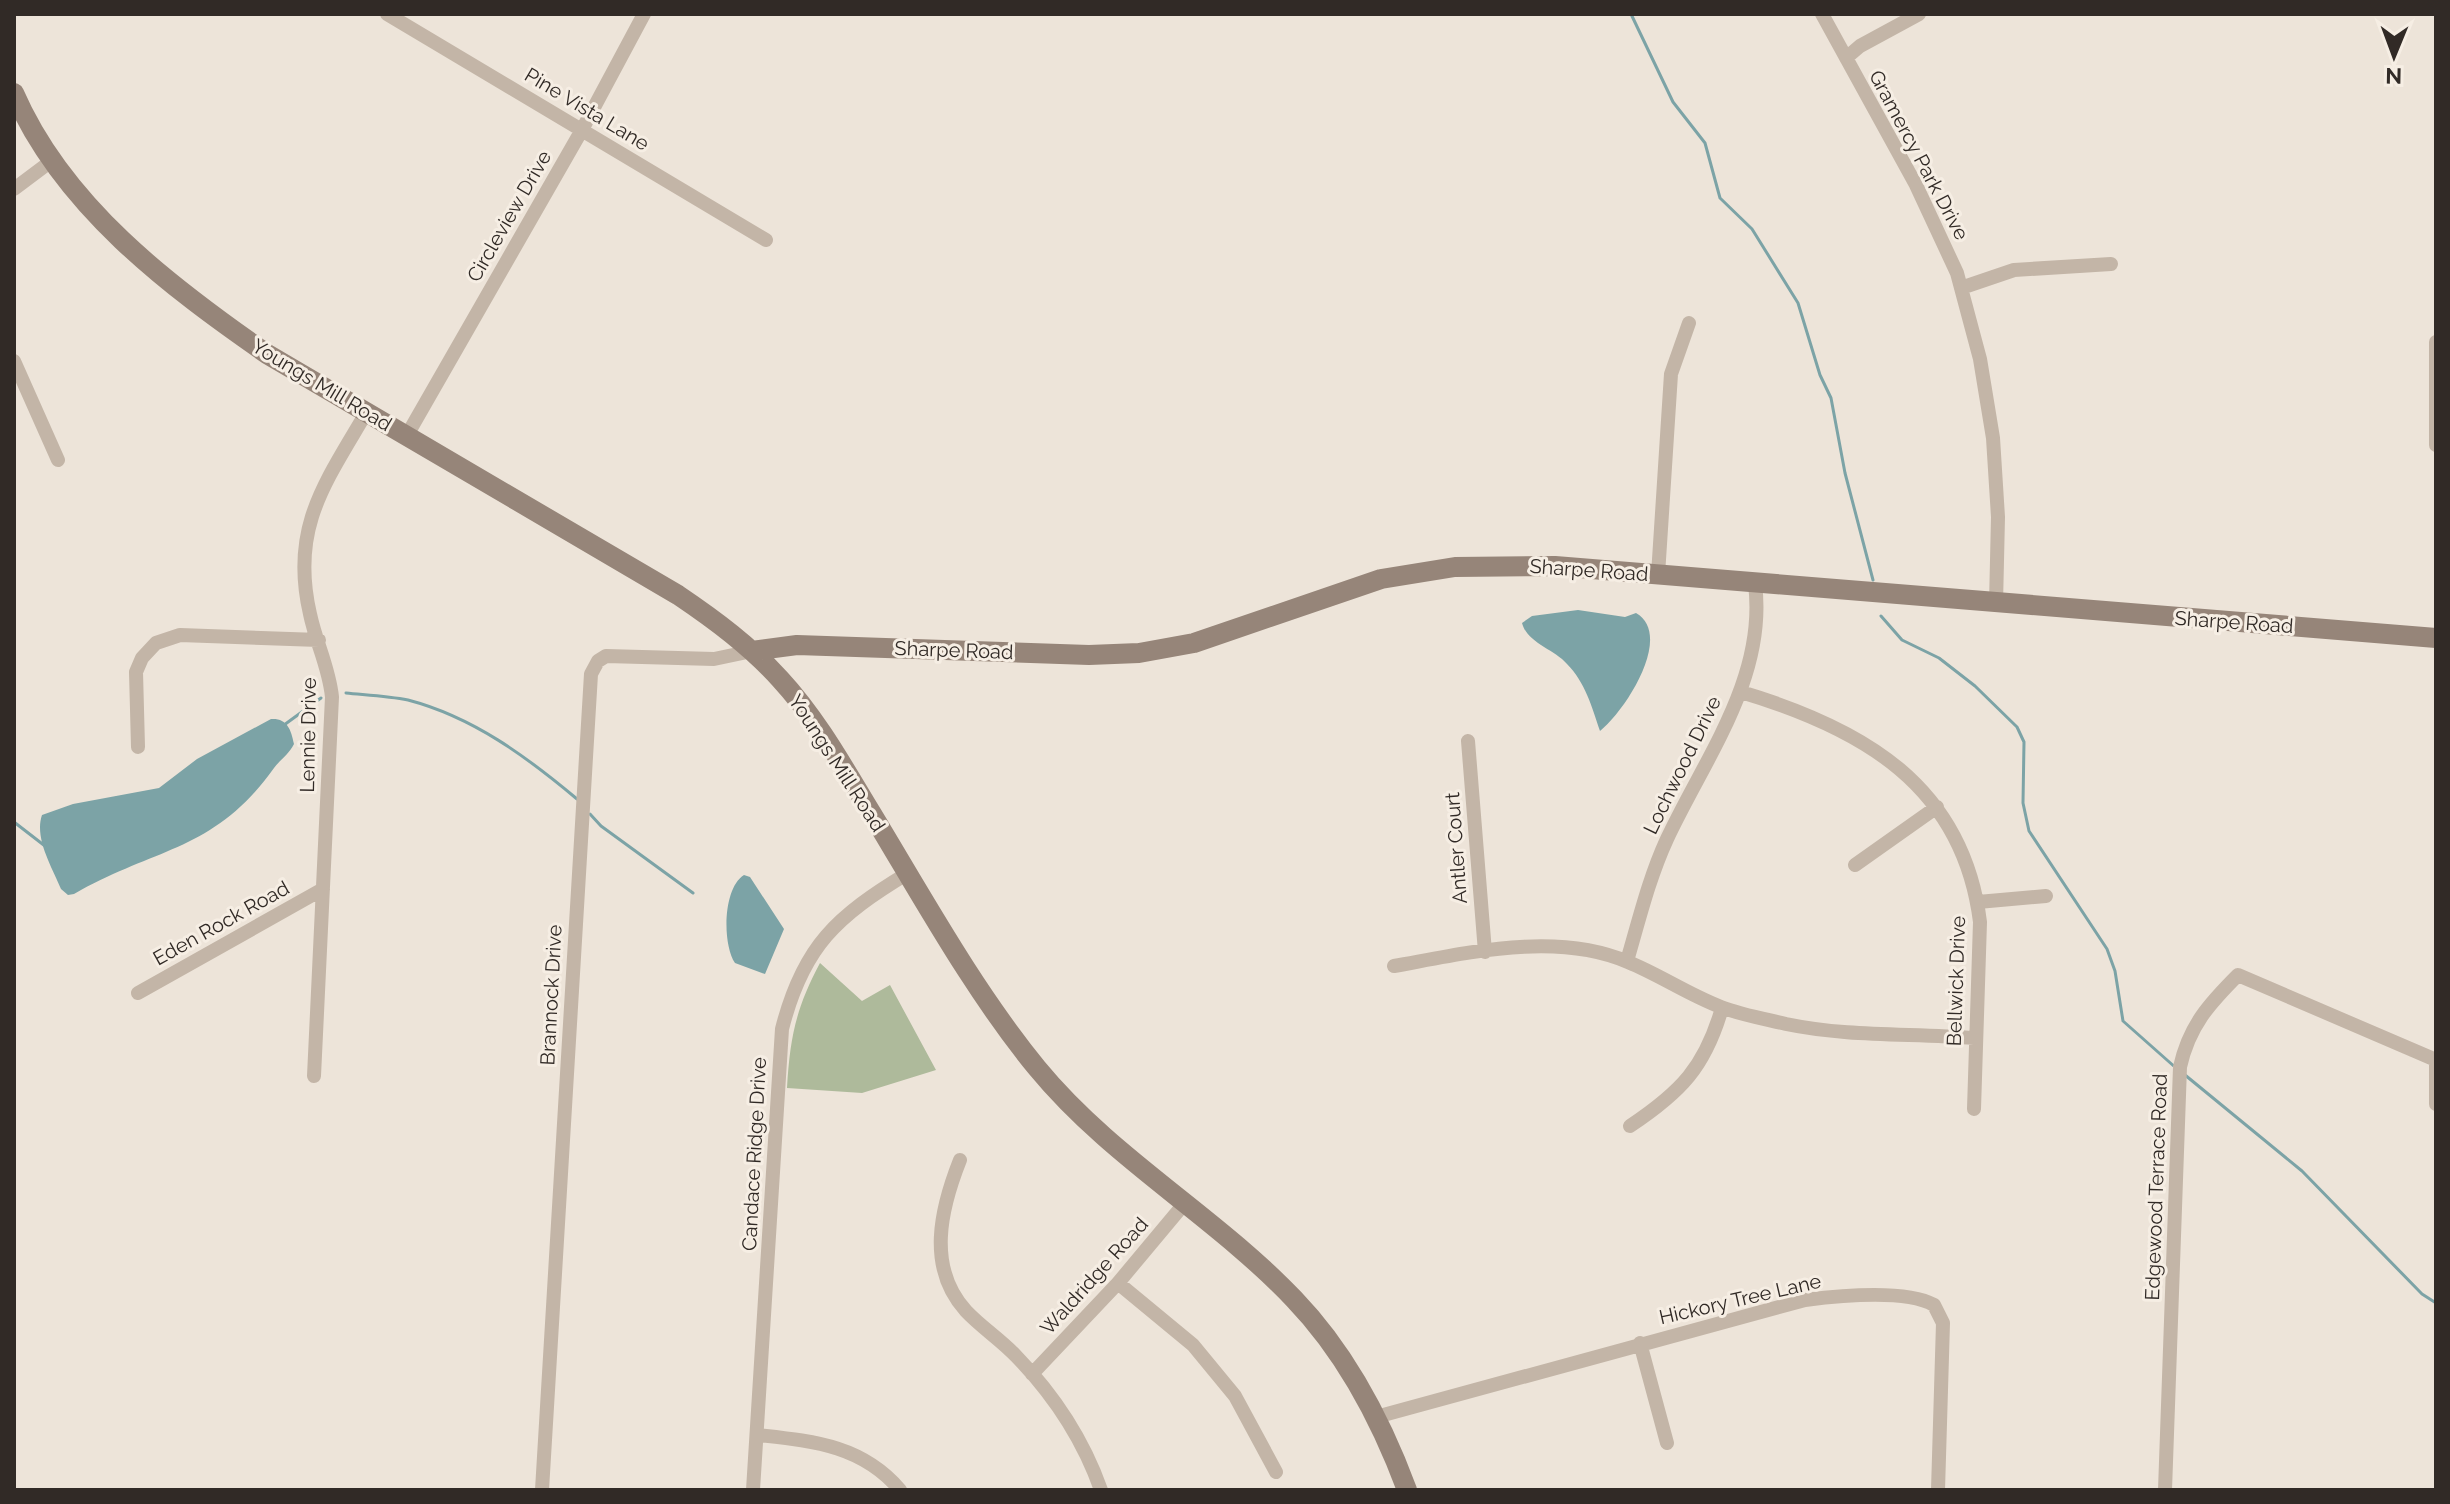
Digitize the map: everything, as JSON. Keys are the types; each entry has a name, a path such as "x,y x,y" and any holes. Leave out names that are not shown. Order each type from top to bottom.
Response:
{"street":[{"name":"Pine Vista Lane","path":"387,14 583,128 766,240"},
{"name":"Circleview Drive","path":"406,437 583,128 644,14"},
{"name":"Gramercy Park Drive","path":"1822,14 1916,185 1961,288 1980,359 1993,438 1998,517 1996,604"},
{"path":"1846,58 1860,46 1919,14"},
{"name":"Youngs Mill Road","path":"14,93 54,159 92,210 176,286 267,354 678,595 722,625 782,681 833,749 997,1014 1037,1067 1086,1121 1293,1298 1338,1353 1376,1417 1407,1490"},
{"path":"14,189 54,159"},
{"path":"1961,288 2014,270 2111,264"},
{"path":"1658,575 1671,374 1689,323"},
{"path":"2436,342 2436,445"},
{"path":"14,361 58,460"},
{"name":"Lennie Drive","path":"314,1076 332,697 329,669 306,597 308,525 314,502 366,413"},
{"name":"Sharpe Road","path":"752,651 797,645 1089,655 1139,653 1194,643 1334,593 1418,571 1492,565 1658,575 2436,638"},
{"name":"Lochwood Drive","path":"1627,961 1656,865 1741,692 1755,636 1758,608 1755,584"},
{"path":"138,747 136,672 142,658 156,643 180,635 319,640"},
{"name":"Brannock Drive","path":"542,1490 591,674 598,661 606,656 714,659 752,651"},
{"name":"Bellwick Drive","path":"1741,692 1812,716 1868,743 1917,782 1937,807 1960,848 1978,902 1980,951 1974,1038 1974,1109"},
{"name":"Antler Court","path":"1468,741 1485,952"},
{"path":"1855,865 1937,807"},
{"name":"Candace Ridge Drive","path":"753,1490 782,1029 789,1001 821,940 842,916 908,873"},
{"name":"Eden Rock Road","path":"138,993 323,889"},
{"path":"1978,902 2046,896"},
{"path":"1394,966 1485,952 1545,947 1586,950 1627,961 1722,1008 1818,1029 1974,1038"},
{"name":"Edgewood Terrace Road","path":"2165,1490 2180,1067 2191,1032 2203,1010 2238,975 2436,1062"},
{"path":"1630,1126 1669,1101 1696,1069 1707,1052 1722,1008"},
{"path":"2436,1062 2436,1104"},
{"path":"960,1160 943,1204 940,1232 942,1259 951,1288 965,1309 1051,1394 1087,1455 1101,1490"},
{"name":"Waldridge Road","path":"1032,1374 1118,1283 1184,1204"},
{"path":"1118,1283 1193,1345 1235,1396 1276,1472"},
{"name":"Hickory Tree Lane","path":"1376,1417 1805,1300 1874,1296 1927,1301 1934,1305 1943,1323 1938,1490"},
{"path":"1640,1343 1667,1443"},
{"path":"758,1435 827,1443 859,1456 889,1477 900,1490"}],"green space":[{"path":"820,963 862,1001 890,985 936,1070 862,1093 787,1088 796,1023 805,994"}],"water":[{"path":"1578,610 1625,617 1636,613 1646,624 1650,638 1648,654 1633,690 1600,731 1579,679 1562,659 1529,636 1522,623 1532,616"},
{"path":"271,719 281,720 287,726 294,744 252,796 229,817 182,845 74,894 68,895 61,889 42,843 42,815 73,804 159,788 197,759"},
{"path":"744,875 750,877 784,929 765,974 735,963 728,943 728,903 737,882"}],"waterway":[{"path":"1631,14 1673,102 1705,143 1720,198 1752,229 1798,303 1820,375 1831,398 1845,473 1873,580"},
{"path":"1881,616 1902,640 1939,658 1975,686 2017,727 2024,742 2023,803 2029,831 2107,949 2115,971 2123,1021 2176,1068"},
{"path":"346,693 408,700 455,717 519,754 577,799"},
{"path":"284,725 321,698"},
{"path":"590,814 601,826 693,893"},
{"path":"14,822 45,846"},
{"path":"2185,1075 2302,1171 2422,1294 2436,1303"}]}
